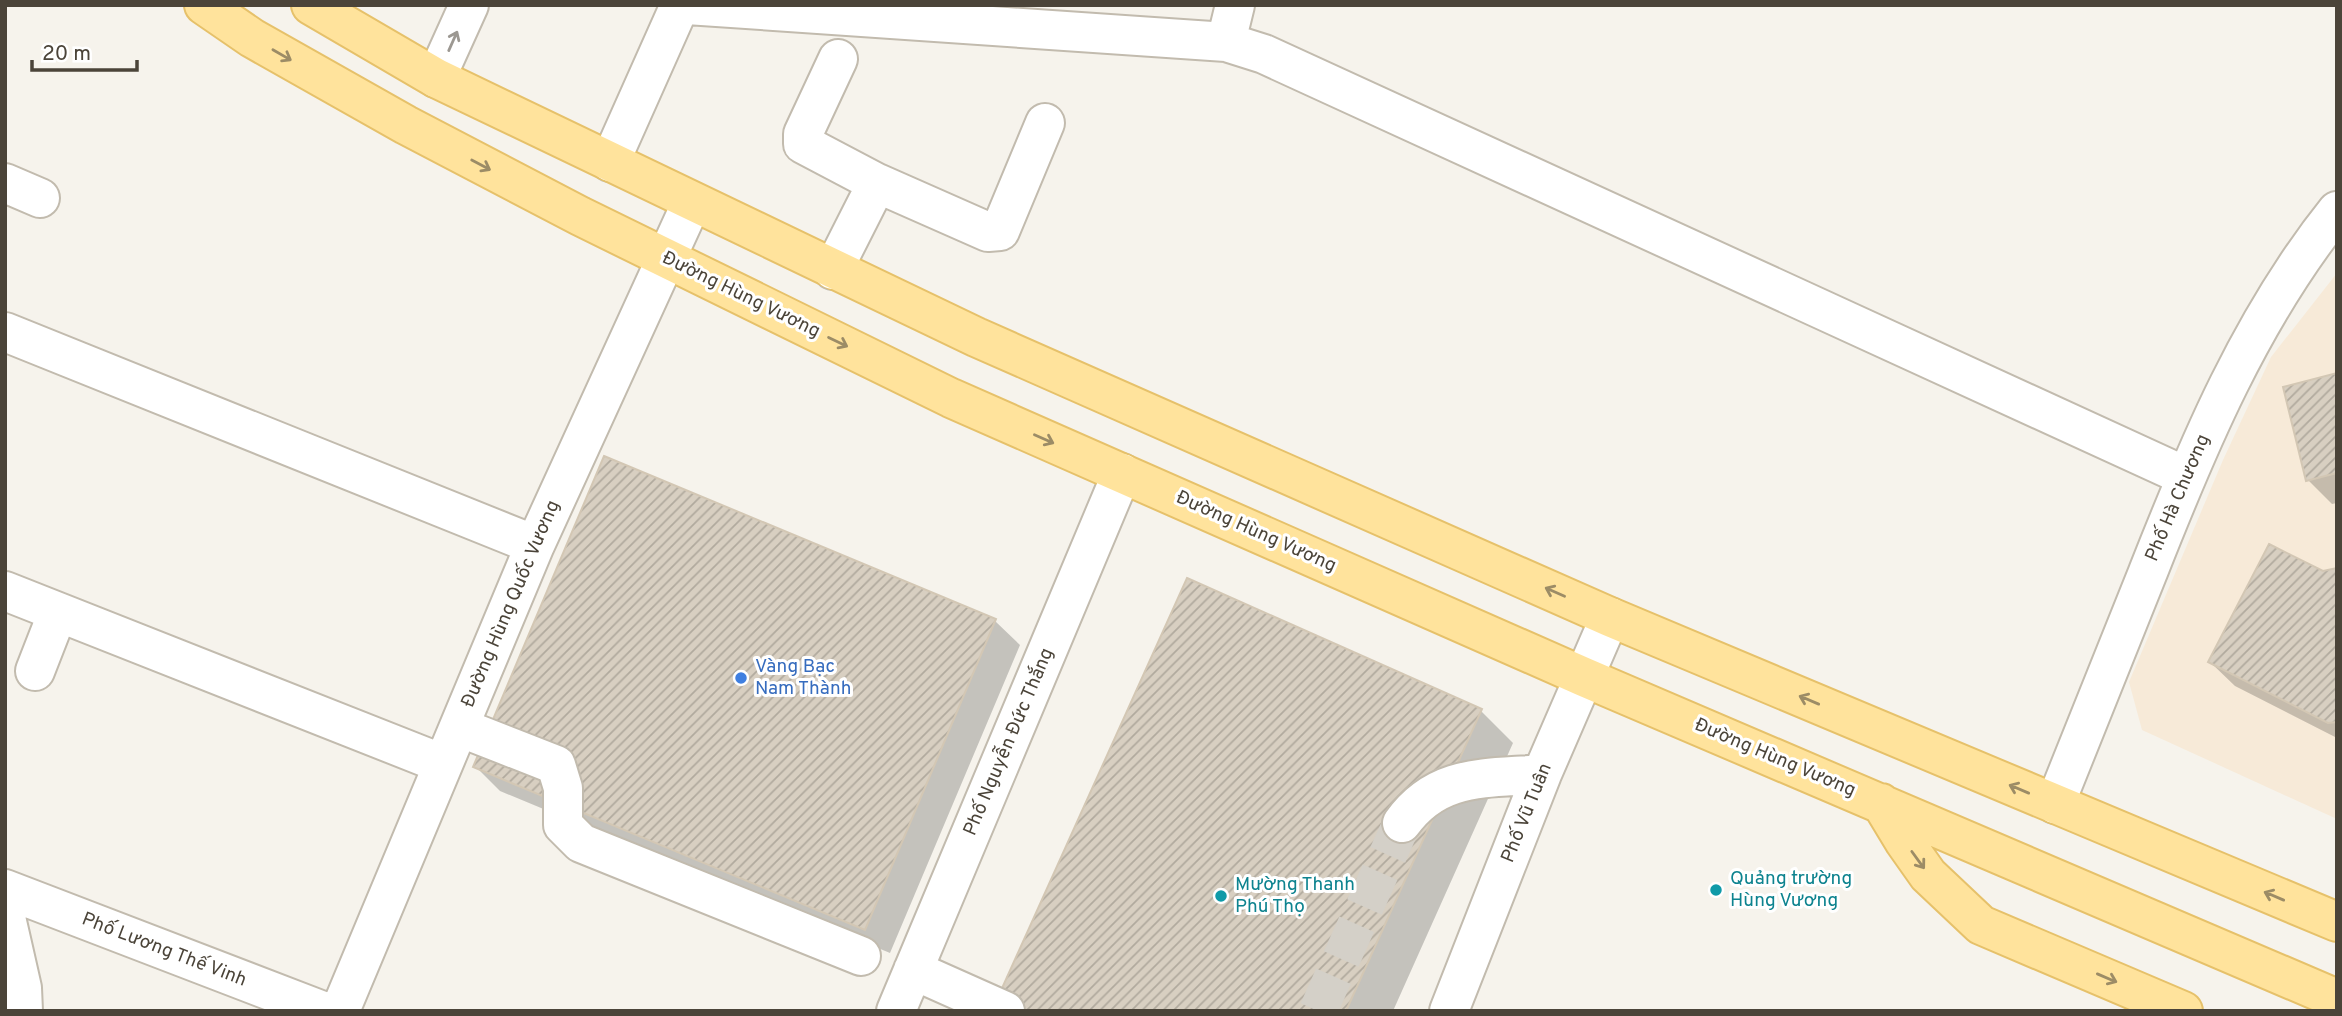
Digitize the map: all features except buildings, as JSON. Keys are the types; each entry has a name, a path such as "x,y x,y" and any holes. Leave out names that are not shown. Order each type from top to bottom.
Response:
{"main road":[{"name":"Đường Hùng Vương","path":"204,5 252,38 406,125 580,216 951,398 1584,677 2337,999"},
{"path":"311,5 436,78 976,337 1610,617 2337,922"},
{"path":"1881,803 1903,841 1928,875 1981,925 2183,1011"}],"street":[{"path":"436,78 469,5"},
{"path":"610,162 680,5"},
{"path":"687,5 1226,42 1264,54 2185,476"},
{"path":"1226,42 1235,5"},
{"path":"838,59 803,134 803,144 877,183 988,232 1000,230 1045,123"},
{"path":"5,183 40,198"},
{"path":"833,270 877,183"},
{"name":"Đường Hùng Quốc Vương","path":"340,1011 535,545 692,202"},
{"name":"Phố Hà Chương","path":"2055,804 2185,476 2235,370 2271,304 2307,248 2337,211"},
{"path":"5,332 535,545"},
{"name":"Phố Nguyễn Đức Thắng","path":"896,1011 1122,473"},
{"path":"5,591 443,764"},
{"path":"35,671 58,612"},
{"name":"Phố Vũ Tuân","path":"1449,1011 1542,774 1610,617"},
{"path":"459,727 556,765 563,788 563,825 581,844 860,956"},
{"path":"1402,823 1421,800 1447,785 1542,774"},
{"name":"Phố Lương Thế Vinh","path":"5,889 323,1011"},
{"path":"5,913 22,988 23,1011"},
{"path":"913,970 1005,1011"}],"shaded area":[{"path":"2337,273 2337,819 2142,730 2129,682 2223,460 2271,357"}],"tunnel":[{"path":"1318,1011 1402,823"}],"place":[{"name":"Vàng Bạc Nam Thành","path":"741,678"},
{"name":"Quảng trường Hùng Vương","path":"1716,890"},
{"name":"Mường Thanh Phú Thọ","path":"1221,896"}]}
